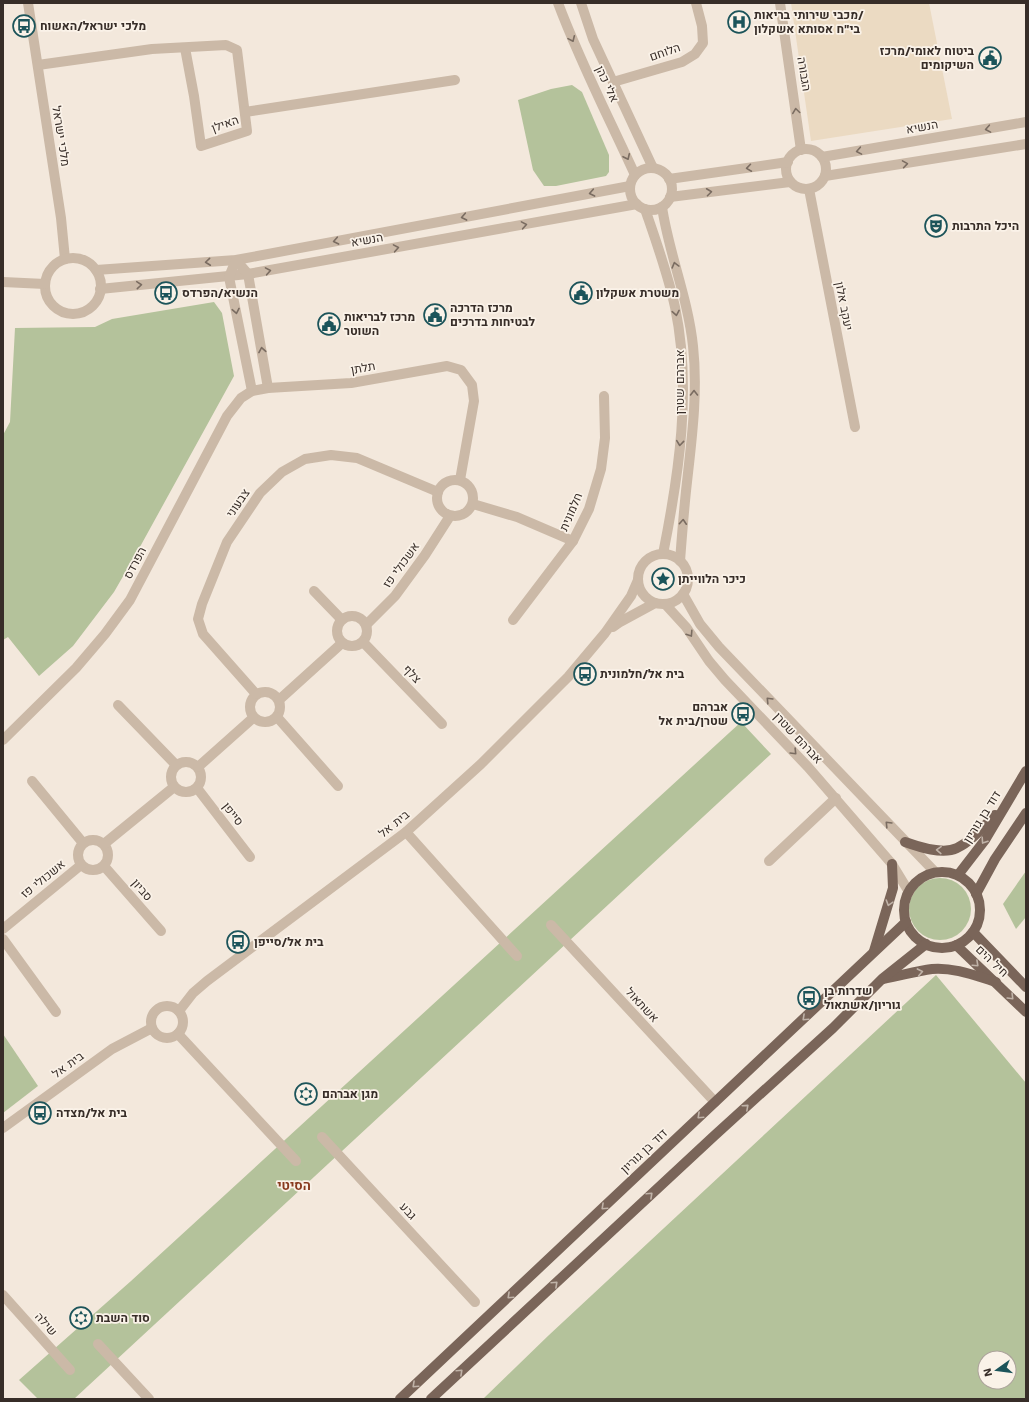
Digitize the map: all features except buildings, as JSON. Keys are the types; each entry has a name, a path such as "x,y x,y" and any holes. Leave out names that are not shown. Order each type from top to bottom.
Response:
{"main road":[{"name":"דוד בן גוריון","path":"958,875 985,840 1026,771"},
{"path":"905,842 931,849 956,849 969,840 1004,807"},
{"path":"976,894 995,859 1026,813"},
{"path":"874,953 893,888 892,864"},
{"path":"935,872 947,872 958,875 969,883 976,894 980,906 979,920 973,932 966,939 956,945 944,948 926,944 916,937 906,922 904,910 908,892 920,879 935,872"},
{"name":"דוד בן גוריון","path":"400,1399 906,922"},
{"name":"חיל הים","path":"973,932 1026,987"},
{"path":"431,1399 708,1141 833,1028 882,979 926,944"},
{"name":"חיל הים","path":"956,945 1026,1012"},
{"path":"882,979 933,969 975,975 996,982"}],"street":[{"name":"מלכי ישראל","path":"28,3 61,218 64,258"},
{"name":"מלכי ישראל","path":"31,3 31,17"},
{"name":"אלי כהן","path":"558,3 584,66 635,175"},
{"name":"אלי כהן","path":"581,3 593,39 653,168"},
{"name":"הלוחם","path":"613,82 682,62 695,54 703,43 702,26 696,3"},
{"name":"הגבורה","path":"780,3 801,150"},
{"name":"האילן","path":"38,65 152,49 226,45 237,50 247,131 201,146 185,48"},
{"path":"245,112 455,80"},
{"name":"הנשיא","path":"822,157 1026,122"},
{"path":"825,176 1026,144"},
{"path":"801,150 811,150 817,152 822,157 825,162 826,169 825,176 821,183 814,188 805,190 790,182 787,176 786,167 789,158 795,152 801,150"},
{"path":"669,179 788,162"},
{"path":"646,168 653,168 662,171 672,184 670,197 662,207 654,210 641,207 632,199 630,192 630,186 635,175 646,168"},
{"path":"670,197 790,182"},
{"name":"הנשיא","path":"96,270 236,260 630,186"},
{"name":"יעקב אלון","path":"809,189 855,427"},
{"name":"הנשיא","path":"100,289 229,277 641,207"},
{"name":"אברהם שטרן","path":"641,207 654,238 675,307 683,363 680,444 670,523 663,554"},
{"name":"אברהם שטרן","path":"662,207 665,229 686,304 693,347 694,404 680,561"},
{"path":"73,257 90,263 96,270 99,276 100,289 98,297 87,310 70,314 54,307 47,296 45,284 46,275 57,262 64,258 73,257"},
{"path":"252,391 229,277 236,260 248,274 268,388"},
{"path":"3,282 45,284"},
{"name":"תלתן","path":"268,388 351,383 447,366 461,370 472,385 474,401 460,480"},
{"name":"הפרדס","path":"3,740 76,668 105,634 130,600 227,416 241,398 252,391 268,388"},
{"name":"חלמונית","path":"513,620 573,541 589,509 601,469 605,438 604,396"},
{"name":"צבעוני","path":"256,694 203,634 198,619 202,604 227,542 260,493 282,472 305,459 331,455 358,458 438,492"},
{"path":"449,480 460,480 465,482 473,492 473,504 466,513 461,516 450,516 440,509 437,498 438,492 440,487 449,480"},
{"path":"473,504 517,517 573,541"},
{"name":"אשכולי פז","path":"366,625 395,596 425,555 450,516"},
{"path":"663,554 675,557 680,561 687,573 688,580 687,587 683,594 672,603 660,603 648,599 643,594 638,580 639,572 648,559 656,555 663,554"},
{"name":"בית אל","path":"179,1011 193,993 207,981 406,832 481,764 568,677 605,633 631,596 638,580"},
{"path":"314,591 342,620"},
{"name":"אברהם שטרן","path":"683,594 700,624 719,647 935,872"},
{"name":"אברהם שטרן","path":"660,603 686,627 700,649 725,680 808,766 836,798 892,864 908,892"},
{"name":"בית אל","path":"605,633 620,622 660,603"},
{"path":"351,616 356,616 364,621 366,625 367,634 363,642 355,647 342,643 339,639 337,631 342,620 351,616"},
{"name":"צלף","path":"363,642 442,724"},
{"path":"279,700 342,643"},
{"path":"261,692 271,693 279,700 280,709 277,718 268,723 257,721 250,714 249,705 256,694 261,692"},
{"path":"118,705 176,765"},
{"path":"198,767 253,718"},
{"path":"277,718 338,786"},
{"path":"189,762 198,767 201,780 197,788 192,791 182,792 174,787 171,773 176,765 189,762"},
{"path":"32,781 84,843"},
{"path":"104,844 174,787"},
{"name":"סייפן","path":"197,788 250,857"},
{"path":"769,861 836,798"},
{"path":"406,832 517,956"},
{"path":"92,840 104,844 108,853 108,858 104,866 95,870 85,868 81,865 78,856 80,847 84,843 92,840"},
{"name":"אשכולי פז","path":"3,929 81,865"},
{"name":"סביון","path":"104,866 160,930"},
{"name":"אשתאול","path":"551,925 715,1102"},
{"path":"3,939 56,1012"},
{"path":"169,1006 175,1007 179,1011 182,1015 183,1025 178,1034 174,1037 163,1038 152,1028 152,1016 158,1008 169,1006"},
{"name":"בית אל","path":"3,1128 112,1049 152,1028"},
{"path":"178,1034 296,1161"},
{"name":"גבע","path":"322,1137 475,1302"},
{"name":"שילה","path":"3,1295 70,1370"},
{"path":"98,1344 149,1399"}],"green space":[{"path":"572,85 582,92 609,155 609,172 606,176 556,186 544,186 533,170 518,100 551,89"},
{"path":"214,302 222,313 234,376 114,592 73,646 39,676 8,637 3,640 3,435 10,422 15,328 95,327 112,319"},
{"path":"741,722 771,754 74,1399 38,1399 19,1380 131,1281"},
{"path":"1026,871 1026,917 1016,929 1003,904"},
{"path":"940,878 952,881 962,887 968,897 971,909 968,921 962,931 952,937 940,940 928,937 918,931 912,921 909,909 912,897 918,887 928,881"},
{"path":"936,975 1026,1083 1026,1399 483,1399 549,1335"},
{"path":"3,1034 38,1086 3,1113"}],"shaded area":[{"path":"791,3 929,3 952,119 811,141"}],"place":[{"name":"מכבי שירותי בריאות/ בי\"ח אסותא אשקלון","path":"739,22"},
{"name":"מלכי ישראל/האשוח","path":"24,26"},
{"name":"ביטוח לאומי/מרכז השיקומים","path":"990,58"},
{"name":"היכל התרבות","path":"936,226"},
{"name":"הנשיא/הפרדס","path":"166,293"},
{"name":"משטרת אשקלון","path":"581,293"},
{"name":"מרכז הדרכה לבטיחות בדרכים","path":"435,315"},
{"name":"מרכז לבריאות השוטר","path":"329,324"},
{"name":"כיכר הלווייתן","path":"663,579"},
{"name":"בית אל/חלמונית","path":"585,674"},
{"name":"אברהם שטרן/בית אל","path":"743,714"},
{"name":"בית אל/סייפן","path":"238,942"},
{"name":"שדרות בן גוריון/אשתאול","path":"809,998"},
{"name":"מגן אברהם","path":"306,1094"},
{"name":"בית אל/מצדה","path":"40,1113"},
{"name":"סוד השבת","path":"81,1318"}],"district":[{"name":"הסיטי","path":"294,1185"}]}
